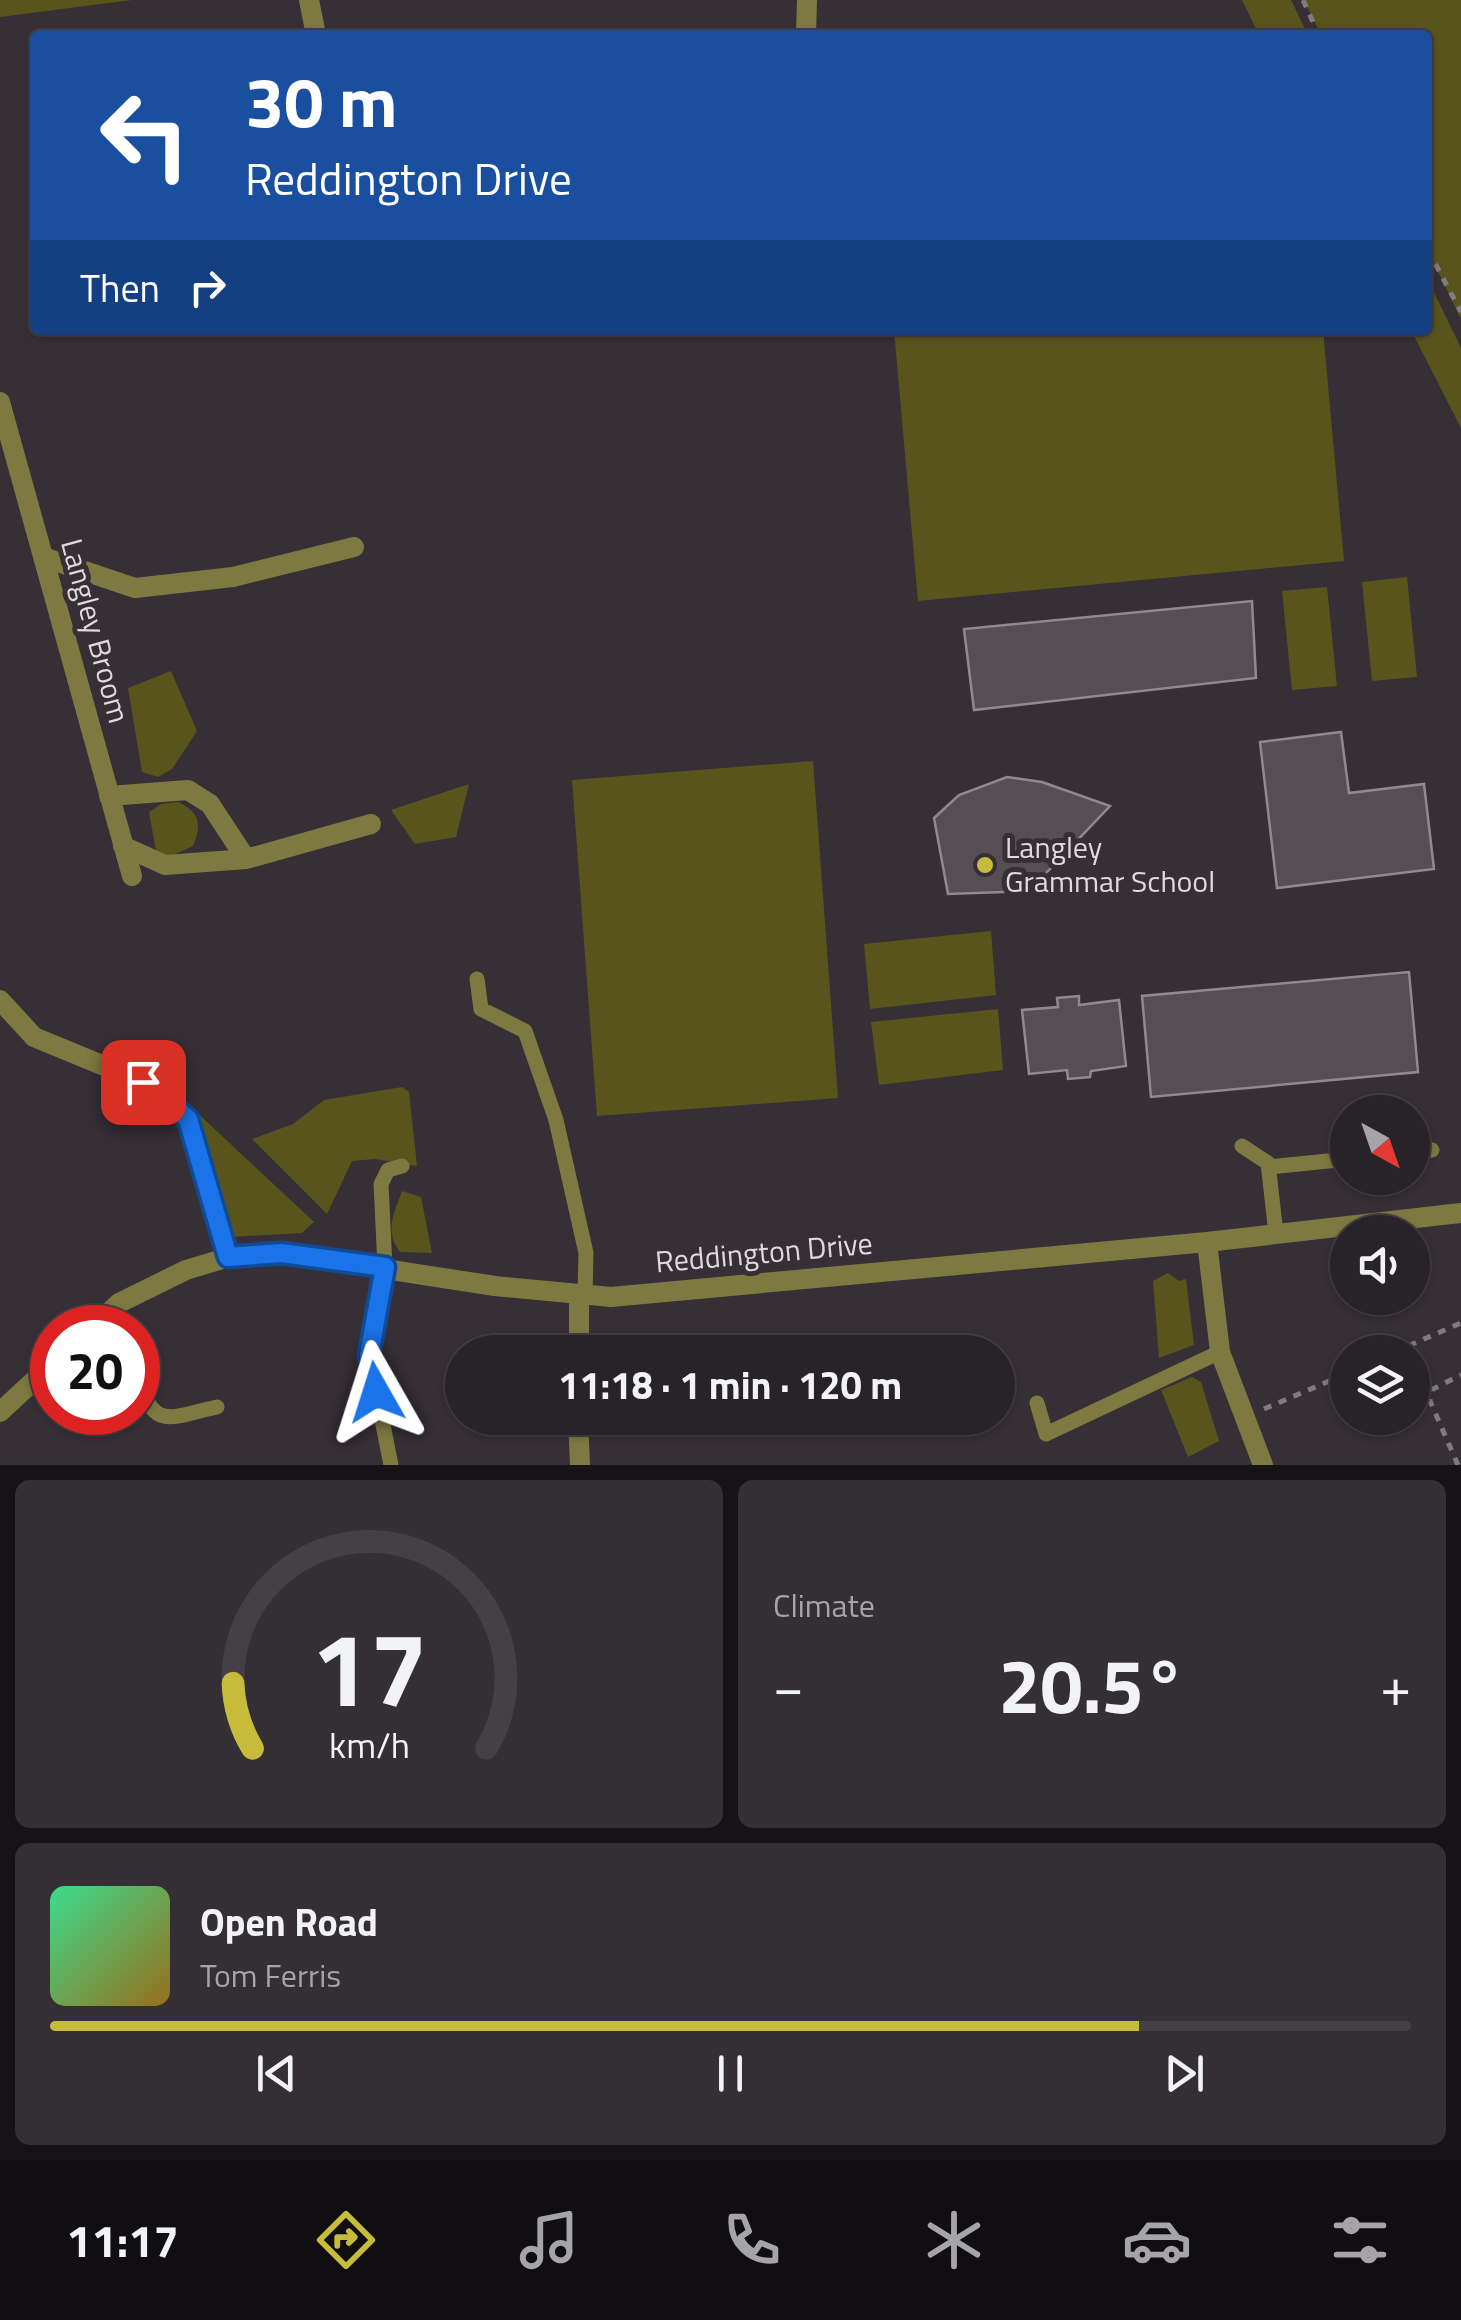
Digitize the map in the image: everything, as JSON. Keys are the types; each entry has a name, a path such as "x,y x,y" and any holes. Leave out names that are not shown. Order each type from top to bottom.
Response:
{"street":[{"path":"309,0 315,30"},
{"path":"806,0 806,30"},
{"name":"Langley Broom","path":"0,402 132,876"},
{"path":"43,557 135,588 233,577 354,547"},
{"path":"109,796 188,790 210,804 246,860"},
{"path":"123,846 165,865 246,860 371,824"},
{"path":"0,1000 34,1037 143,1082 188,1119 228,1257"},
{"name":"Reddington Drive","path":"118,1305 186,1270 228,1257 281,1253 496,1286 610,1298 1207,1242 1461,1213"},
{"path":"1207,1242 1220,1352 1263,1465"},
{"path":"580,1335 582,1295"},
{"path":"0,1412 30,1384"},
{"path":"579,1435 580,1465"}],"lane":[{"path":"477,979 482,1009 525,1031 556,1120 586,1254 588,1278 582,1295"},
{"path":"1242,1146 1256,1153 1269,1167 1276,1234"},
{"path":"1269,1167 1330,1161"},
{"path":"391,1465 369,1355 385,1267 381,1184 388,1170 402,1166"},
{"path":"1037,1403 1046,1434 1220,1352"},
{"path":"160,1416 216,1407"}],"path":[{"path":"1303,0 1317,30"},
{"path":"1432,258 1461,312"},
{"path":"1430,1337 1461,1324"},
{"path":"1458,1465 1430,1401 1433,1388 1461,1375"},
{"path":"1243,1418 1330,1381"}],"shaded area":[{"path":"0,0 132,0 0,17"},
{"path":"1242,0 1291,0 1306,30 1257,30"},
{"path":"1304,0 1461,0 1461,319 1432,259 1432,30 1319,30"},
{"path":"1432,288 1461,348 1461,428 1414,335 1432,335"},
{"path":"894,335 1323,335 1344,561 918,601"},
{"path":"1407,577 1417,677 1372,681 1362,582"},
{"path":"1327,587 1337,686 1292,690 1282,591"},
{"path":"171,671 197,731 172,769 158,777 142,772 128,688"},
{"path":"813,761 838,1098 597,1116 572,780"},
{"path":"469,784 456,837 415,844 391,810"},
{"path":"178,802 195,815 196,838 193,846 158,862 149,812 161,804"},
{"path":"991,931 996,995 870,1009 864,944"},
{"path":"998,1009 1003,1070 879,1085 871,1022"},
{"path":"402,1087 409,1092 417,1166 375,1159 352,1161 327,1214 252,1139 293,1124 324,1100"},
{"path":"192,1108 314,1222 302,1233 231,1237 178,1109"},
{"path":"402,1191 421,1197 432,1253 400,1252 395,1245 392,1222"},
{"path":"1168,1273 1179,1281 1186,1279 1194,1345 1159,1358 1153,1281"},
{"path":"1192,1377 1201,1382 1219,1441 1188,1457 1161,1390"}],"building":[{"path":"1252,601 1256,678 974,710 964,629"},
{"path":"1341,732 1349,793 1424,784 1434,869 1277,888 1260,742"},
{"path":"1007,777 1042,782 1110,806 1029,891 948,894 934,818 959,795"},
{"path":"1409,972 1418,1072 1151,1097 1142,996"},
{"path":"1079,996 1079,1005 1119,1000 1126,1066 1068,1079 1067,1070 1029,1074 1022,1010 1058,1007 1057,998"}],"place":[{"name":"Langley Grammar School","path":"985,865"}],"route":[{"path":"143,1082 188,1119 228,1257 281,1253 385,1267 369,1355 376,1392"}]}
